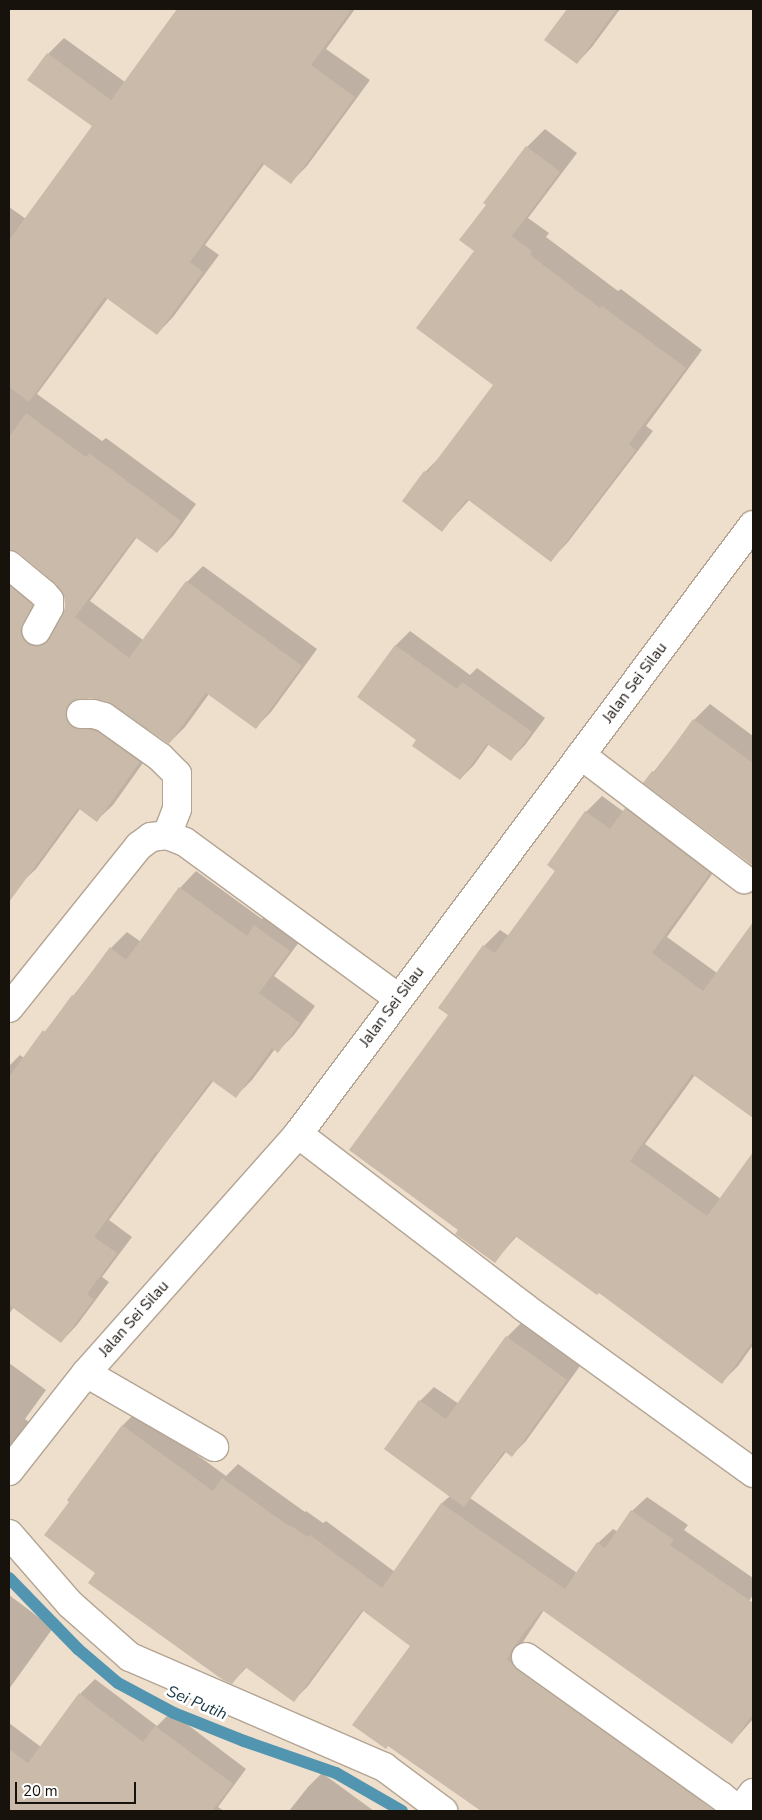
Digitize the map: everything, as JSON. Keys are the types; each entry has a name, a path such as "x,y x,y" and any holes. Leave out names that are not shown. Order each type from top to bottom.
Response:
{"street":[{"name":"Jalan Sei Silau","path":"9,1470 86,1374 298,1134 753,525"},
{"path":"9,564 49,600 49,608 36,631"},
{"path":"81,714 93,714 104,717 160,757 177,774 177,809 167,835"},
{"path":"580,755 744,879"},
{"path":"9,1008 139,846 151,837 167,835 185,842 398,998"},
{"path":"298,1134 524,1307 753,1473"},
{"path":"86,1374 214,1447"},
{"path":"9,1534 70,1604 130,1657 384,1767 443,1811"},
{"path":"526,1657 721,1796 739,1811 753,1794"}],"building":[{"path":"177,9 352,9 311,65 355,97 291,184 262,163 190,262 203,272 157,335 105,297 29,402 9,387 9,240 92,126 27,80 47,53 111,100"},
{"path":"567,9 617,9 577,64 544,40"},
{"path":"526,146 560,172 512,236 532,251 530,255 600,308 602,306 686,368 629,444 636,450 551,562 467,499 442,532 402,501 424,471 427,473 493,385 416,328 474,251 459,240 486,205 483,203"},
{"path":"26,413 86,457 89,453 181,521 157,553 135,537 75,617 129,658 186,581 302,666 256,729 206,693 169,744 108,702 93,698 73,701 67,707 65,714 67,721 73,727 97,731 140,762 97,822 78,808 9,902 9,585 33,605 20,631 23,639 29,645 36,647 43,645 49,639 65,608 65,599 56,584 19,553 9,550 9,437"},
{"path":"395,645 457,689 462,682 532,732 511,761 487,744 460,780 412,746 416,740 357,697"},
{"path":"693,719 753,763 753,866 643,783 652,771 655,772"},
{"path":"625,808 710,873 652,953 703,991 753,922 753,1118 692,1074 630,1161 707,1216 753,1152 753,1341 722,1384 599,1293 597,1295 515,1236 495,1263 455,1234 458,1230 349,1150 448,1015 438,1008 483,945 495,953 555,871 547,865 585,811 610,829"},
{"path":"179,887 247,936 254,925 290,951 259,993 300,1023 278,1053 272,1048 236,1098 211,1080 158,1153 156,1152 94,1237 117,1253 87,1294 94,1299 61,1343 9,1305 9,1077 43,1030 45,1032 110,947 126,960"},
{"path":"506,1336 567,1380 512,1457 504,1451 464,1507 384,1449 419,1400 446,1419"},
{"path":"122,1425 213,1491 222,1478 289,1526 308,1537 310,1535 382,1588 441,1503 565,1589 597,1542 605,1548 631,1510 674,1540 670,1545 753,1603 753,1714 732,1744 542,1610 513,1648 507,1660 715,1811 481,1811 388,1746 386,1749 352,1725 410,1646 362,1610 294,1702 245,1667 232,1684 223,1680 88,1583 95,1573 44,1535"},
{"path":"79,1693 143,1742 155,1726 233,1784 212,1811 9,1811 9,1749 28,1763"}],"waterway":[{"name":"Sei Putih","path":"9,1578 78,1649 118,1683 174,1713 244,1741 336,1773 402,1811"}]}
